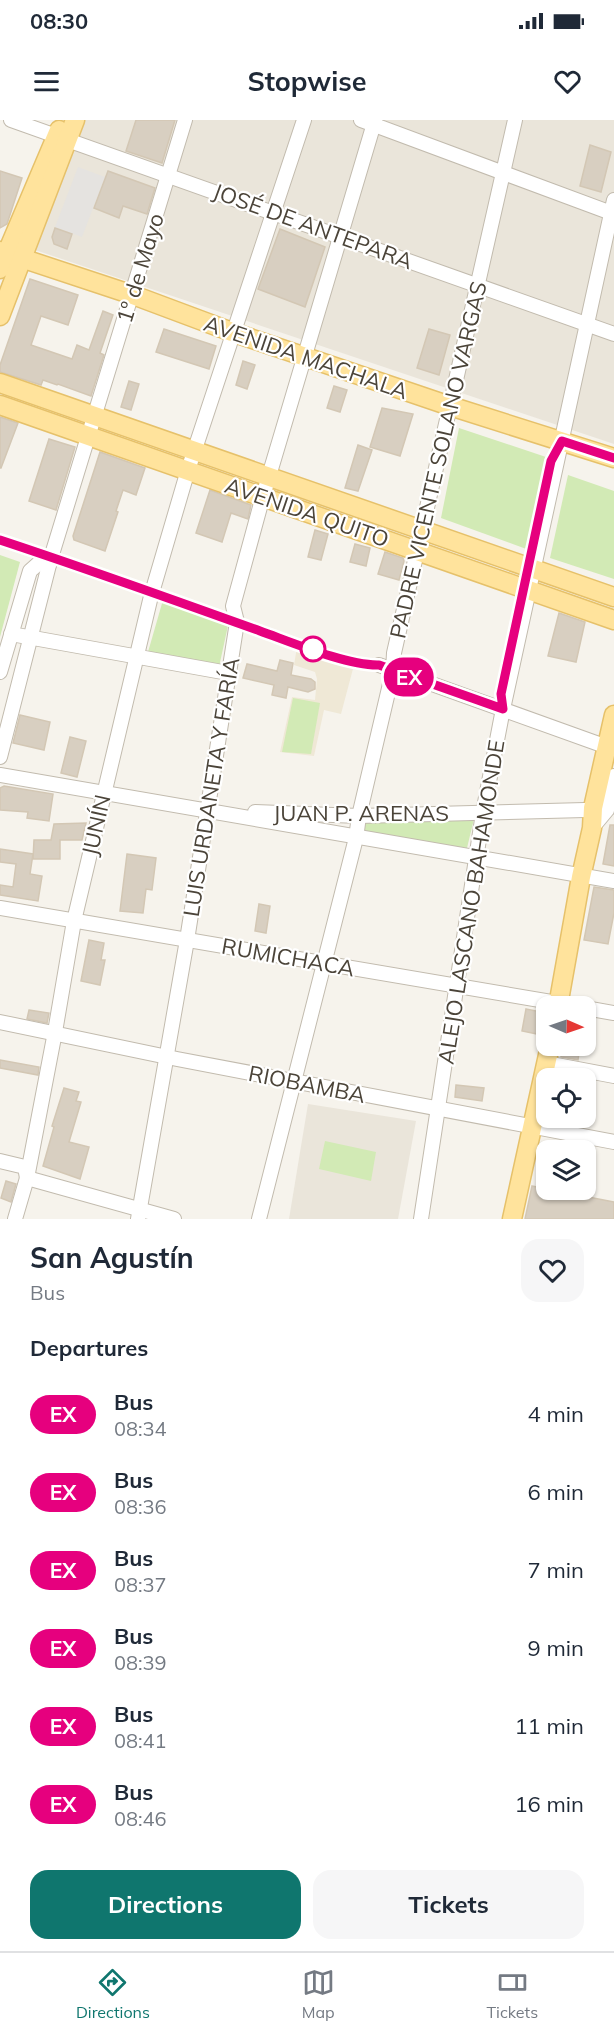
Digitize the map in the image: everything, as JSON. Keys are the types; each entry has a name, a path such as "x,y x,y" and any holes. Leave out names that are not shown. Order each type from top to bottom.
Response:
{"main road":[{"path":"0,316 7,258 62,132 75,120"},
{"path":"7,258 31,237 62,132"},
{"name":"AVENIDA MACHALA","path":"7,258 133,295 304,357 614,458"},
{"name":"AVENIDA QUITO","path":"0,383 95,416 197,443 269,477 614,597"},
{"name":"AVENIDA QUITO","path":"0,405 614,620"},
{"path":"565,996 581,877 592,828 593,808 608,774 614,715"},
{"path":"512,1219 548,1056"}],"street":[{"name":"JOSÉ DE ANTEPARA","path":"12,120 62,132 273,213 614,334"},
{"name":"1º de Mayo","path":"0,757 49,565 186,120"},
{"name":"JUNÍN","path":"15,1219 27,1178 74,921 154,581 232,332 304,120"},
{"name":"PADRE VICENTE SOLANO VARGAS","path":"259,1219 356,838 359,816 393,671 394,653 515,120"},
{"path":"370,121 503,172 613,209"},
{"name":"LUIS URDANETA Y FARÍA","path":"139,1214 208,811 237,622 233,606 263,496 340,237 370,121"},
{"name":"ALEJO LASCANO BAHAMONDE","path":"421,1219 483,813 503,709 613,209"},
{"path":"0,672 30,571 39,563 49,565"},
{"path":"11,634 228,673"},
{"path":"379,665 599,744"},
{"path":"592,828 610,810 608,774"},
{"path":"0,775 614,881"},
{"name":"JUAN P. ARENAS","path":"208,811 359,816 585,810"},
{"name":"RUMICHACA","path":"0,908 536,1001"},
{"path":"596,1010 614,1013"},
{"name":"RIOBAMBA","path":"0,1022 438,1110 614,1142"},
{"path":"554,1056 614,1076"},
{"path":"0,1161 25,1167 27,1178 139,1214 174,1219"}],"shaded area":[{"path":"83,120 614,120 614,444 35,250"},
{"path":"78,167 105,177 82,237 55,227"},
{"path":"297,647 354,665 341,714 324,710 314,756 280,752 292,697 315,700 317,679 315,672 294,665"},
{"path":"308,1104 416,1121 398,1219 289,1219"}],"green space":[{"path":"459,428 549,458 529,550 441,518"},
{"path":"568,475 614,491 614,579 550,558"},
{"path":"0,555 20,562 0,637"},
{"path":"163,600 229,621 219,667 148,652"},
{"path":"293,698 320,703 311,754 282,752"},
{"path":"474,819 467,848 362,837 364,820"},
{"path":"325,1141 376,1152 371,1181 319,1169"}],"building":[{"path":"136,120 175,120 162,163 126,151"},
{"path":"590,145 611,152 601,192 580,186"},
{"path":"0,171 22,178 7,224 0,228"},
{"path":"108,171 155,188 147,214 123,206 119,218 94,208"},
{"path":"55,228 72,234 67,249 54,244 52,237"},
{"path":"280,229 325,247 305,307 258,289"},
{"path":"30,279 78,295 68,325 41,316 31,345 72,359 77,345 89,350 103,311 113,315 100,353 104,355 91,396 43,380 41,385 0,372 0,365"},
{"path":"164,329 216,346 209,369 156,352"},
{"path":"429,329 450,335 439,375 417,368"},
{"path":"243,361 255,365 247,389 236,385"},
{"path":"129,381 139,384 131,410 121,407"},
{"path":"334,386 347,390 340,412 327,408"},
{"path":"382,408 413,414 400,456 370,447"},
{"path":"0,417 18,423 1,468 0,468"},
{"path":"49,439 75,447 56,510 29,501"},
{"path":"358,445 372,450 358,491 345,488"},
{"path":"100,452 145,468 136,495 123,490 105,551 74,540 73,536"},
{"path":"210,490 251,505 248,519 231,513 222,542 196,533"},
{"path":"315,530 328,534 321,560 308,557"},
{"path":"355,544 370,548 366,566 350,562"},
{"path":"385,552 403,558 399,580 378,574"},
{"path":"559,613 585,622 576,662 548,656"},
{"path":"280,660 293,663 291,675 311,679 315,682 315,689 308,692 288,687 286,698 272,695 274,685 243,678 247,664 277,671"},
{"path":"20,715 50,722 44,750 13,743"},
{"path":"70,737 86,741 77,777 61,773"},
{"path":"4,786 53,794 49,821 27,818 28,812 0,810 0,788"},
{"path":"86,823 82,840 60,840 60,859 33,859 34,840 51,840 54,824"},
{"path":"610,825 614,825 614,866 603,864"},
{"path":"0,849 33,854 30,874 42,876 38,901 0,895 0,885 13,887 16,864 0,862"},
{"path":"127,854 156,858 152,890 146,889 143,913 120,911"},
{"path":"594,887 614,890 614,913 608,944 584,940"},
{"path":"259,904 270,906 266,933 255,931"},
{"path":"89,940 104,943 101,960 105,960 100,985 81,981"},
{"path":"526,1009 536,1011 536,1034 522,1031"},
{"path":"29,1010 49,1013 47,1023 27,1019"},
{"path":"561,1056 579,1056 578,1060"},
{"path":"0,1060 39,1067 38,1075 0,1068"},
{"path":"456,1085 484,1088 482,1101 455,1097"},
{"path":"64,1088 79,1092 76,1101 81,1102 69,1142 89,1147 80,1179 43,1166"},
{"path":"6,1181 16,1184 11,1202 1,1198"},
{"path":"532,1186 536,1187 536,1200 596,1198 614,1202 614,1219 525,1219"}],"bus line":[{"name":"EX","path":"0,540 152,591 313,649 367,666 379,665 503,709 501,694 551,461 562,441 614,458"}]}
